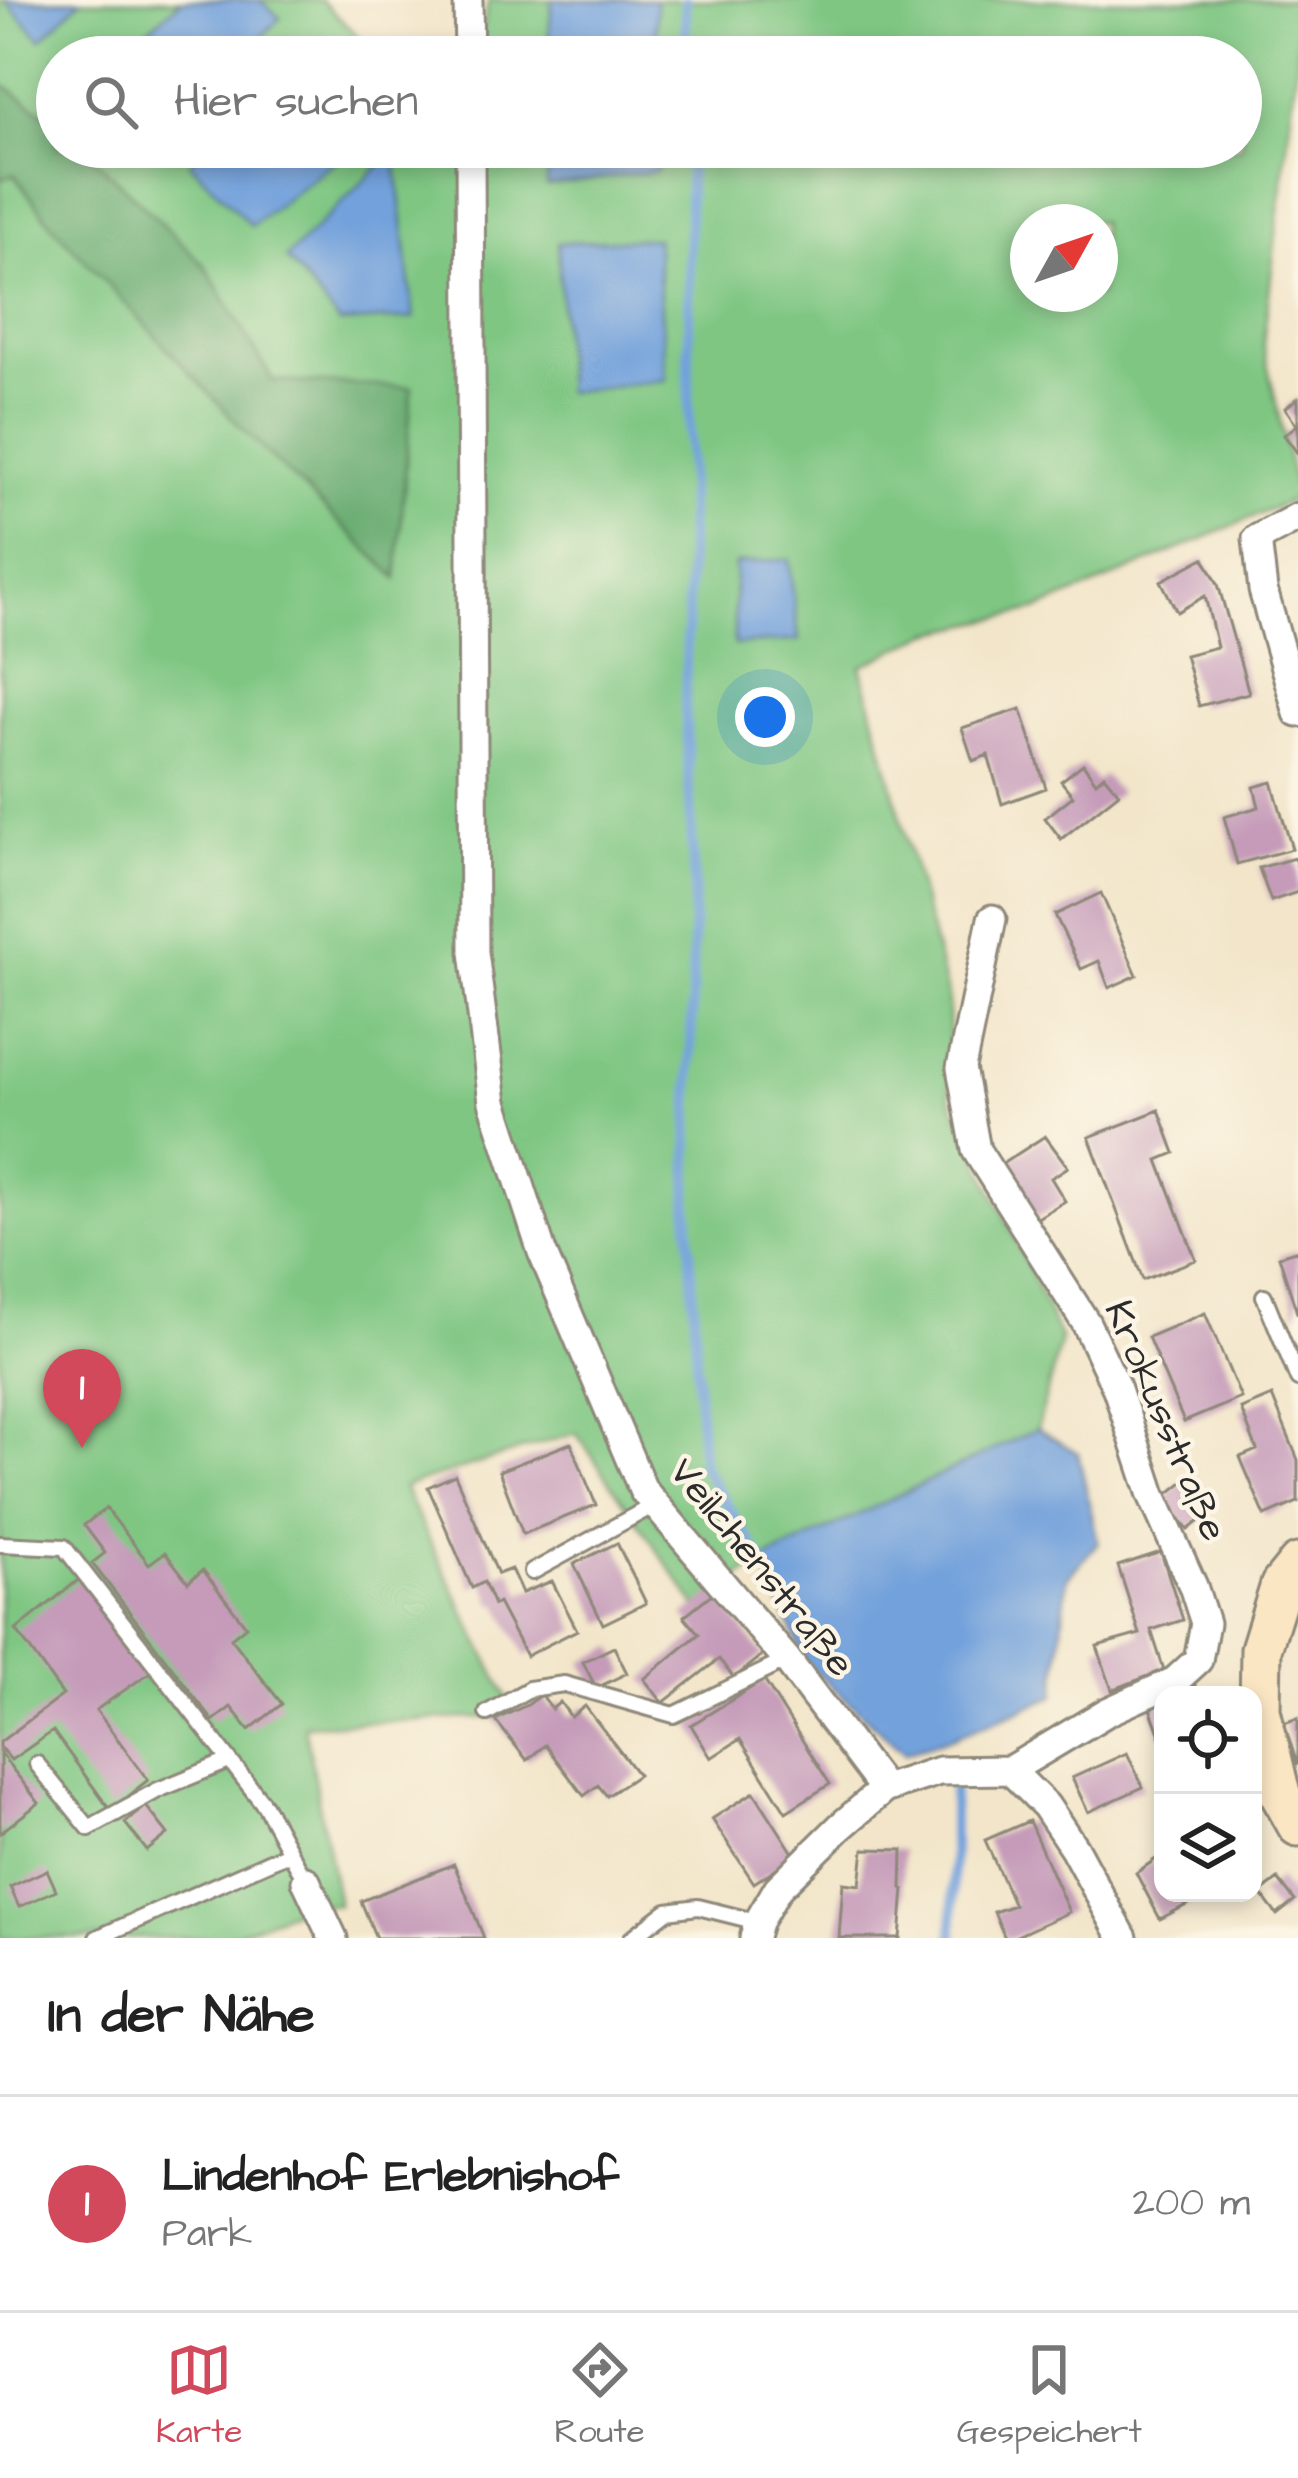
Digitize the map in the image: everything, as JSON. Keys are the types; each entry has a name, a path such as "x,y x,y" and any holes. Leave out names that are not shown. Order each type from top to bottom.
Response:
{"main road":[{"path":"1298,1564 1280,1586 1261,1649 1260,1710 1280,1793 1298,1826"}],"street":[{"path":"468,0 469,36"},
{"name":"Veilchenstraße","path":"470,168 474,952 493,1102 542,1252 643,1490 787,1660 884,1789"},
{"path":"1298,517 1257,539 1262,590 1298,712"},
{"name":"Krokusstraße","path":"992,919 961,1068 976,1150 1086,1323 1117,1389 1152,1495 1193,1586 1204,1623 1198,1660 1175,1681 1107,1712 1010,1770"},
{"path":"756,1930 778,1888 884,1789 940,1771 1010,1770 1046,1806 1123,1938"},
{"path":"299,1869 333,1938"}],"lane":[{"path":"1264,1296 1298,1379"},
{"path":"532,1572 654,1505"},
{"path":"0,1544 64,1547 265,1806 299,1869"},
{"path":"488,1713 529,1689 564,1684 674,1715 787,1660"},
{"path":"37,1764 89,1828 158,1790 229,1761"},
{"path":"97,1938 284,1856 299,1869"},
{"path":"632,1938 668,1911 698,1906 756,1930"}],"green space":[{"path":"0,0 321,0 358,36 36,36 36,108 0,82"},
{"path":"489,0 1298,0 1298,53 1263,344 1297,498 1040,609 930,633 861,666 948,997 950,1097 1061,1340 1037,1429 762,1561 697,1607 576,1433 403,1487 516,1716 304,1725 338,1904 304,1906 224,1938 0,1938 0,180 13,174 53,226 252,439 273,381 205,266 105,168 1262,168 1262,36 481,36"},
{"path":"0,82 36,108 36,168 105,168 205,266 273,381 412,387 397,578 252,439 53,226 14,174 0,180"}],"water":[{"path":"5,0 81,0 44,36 38,36"},
{"path":"182,0 260,0 280,18 262,36 140,36"},
{"path":"552,0 656,0 656,36 549,36"},
{"path":"195,168 326,168 251,226"},
{"path":"377,168 397,168 414,318 340,323 286,258"},
{"path":"547,168 657,168 657,171 547,186"},
{"path":"656,238 666,380 565,392 558,243"},
{"path":"789,559 799,640 734,645 735,564"},
{"path":"1037,1429 1078,1453 1098,1542 1067,1578 1055,1696 905,1753 806,1663 762,1561"}],"building":[{"path":"1298,398 1298,454 1284,435 1297,425 1285,408"},
{"path":"1204,558 1218,584 1249,693 1199,706 1185,655 1217,647 1205,596 1177,612 1161,581"},
{"path":"1021,709 1046,788 1002,804 988,755 973,761 962,728"},
{"path":"1083,764 1096,782 1104,775 1119,793 1061,839 1045,818 1073,796 1061,781"},
{"path":"1272,782 1292,849 1237,864 1224,817 1259,807 1254,787"},
{"path":"1294,858 1298,892 1271,901 1259,868"},
{"path":"1101,893 1137,975 1109,988 1099,961 1081,969 1055,915"},
{"path":"1159,1110 1175,1153 1158,1160 1196,1260 1143,1280 1089,1137"},
{"path":"1045,1136 1068,1167 1051,1178 1065,1201 1036,1219 1002,1164"},
{"path":"1298,1250 1298,1313 1297,1313 1279,1256"},
{"path":"1205,1313 1241,1398 1184,1422 1148,1337"},
{"path":"1272,1396 1298,1460 1298,1502 1265,1516 1240,1457 1257,1450 1241,1409"},
{"path":"571,1443 596,1505 523,1534 499,1471"},
{"path":"1193,1474 1218,1506 1188,1530 1163,1498"},
{"path":"455,1475 498,1574 511,1569 522,1593 552,1581 577,1630 526,1656 484,1582 472,1588 428,1487"},
{"path":"106,1508 149,1564 165,1552 188,1582 203,1570 246,1626 231,1638 282,1704 249,1730 231,1707 213,1721 92,1563 105,1553 84,1525"},
{"path":"617,1543 646,1603 603,1624 574,1564"},
{"path":"1161,1552 1183,1620 1151,1630 1164,1670 1112,1690 1097,1646 1140,1634 1118,1566"},
{"path":"82,1577 152,1671 96,1710 148,1780 110,1810 53,1731 11,1760 0,1747 0,1742 63,1695 16,1630"},
{"path":"714,1592 763,1655 734,1678 719,1659 663,1703 644,1679 699,1634 684,1616"},
{"path":"614,1647 627,1673 596,1688 583,1662"},
{"path":"764,1680 830,1784 786,1812 740,1739 711,1758 691,1725"},
{"path":"541,1694 552,1709 560,1702 571,1717 585,1706 638,1775 607,1796 598,1785 584,1796 545,1745 527,1760 495,1720"},
{"path":"1298,1718 1298,1764 1297,1764 1284,1723"},
{"path":"0,1753 39,1803 0,1833"},
{"path":"1127,1753 1143,1787 1088,1812 1072,1778"},
{"path":"754,1792 795,1856 754,1883 712,1819"},
{"path":"146,1806 168,1834 147,1851 125,1823"},
{"path":"1029,1821 1069,1912 1005,1938 994,1912 1014,1905 985,1840"},
{"path":"864,1849 903,1850 900,1938 839,1938 843,1883 860,1885"},
{"path":"1154,1860 1154,1902 1192,1902 1160,1919 1136,1873"},
{"path":"454,1864 484,1938 376,1938 361,1901"},
{"path":"47,1870 56,1890 19,1907 10,1887"},
{"path":"1278,1879 1295,1901 1277,1915 1262,1891"}],"waterway":[{"path":"685,0 686,36"},
{"path":"689,168 685,703 694,884 688,1207 702,1465 762,1561"},
{"path":"953,1790 953,1938"}],"place":[{"name":"Lindenhof Erlebnishof","path":"82,1448"}]}
